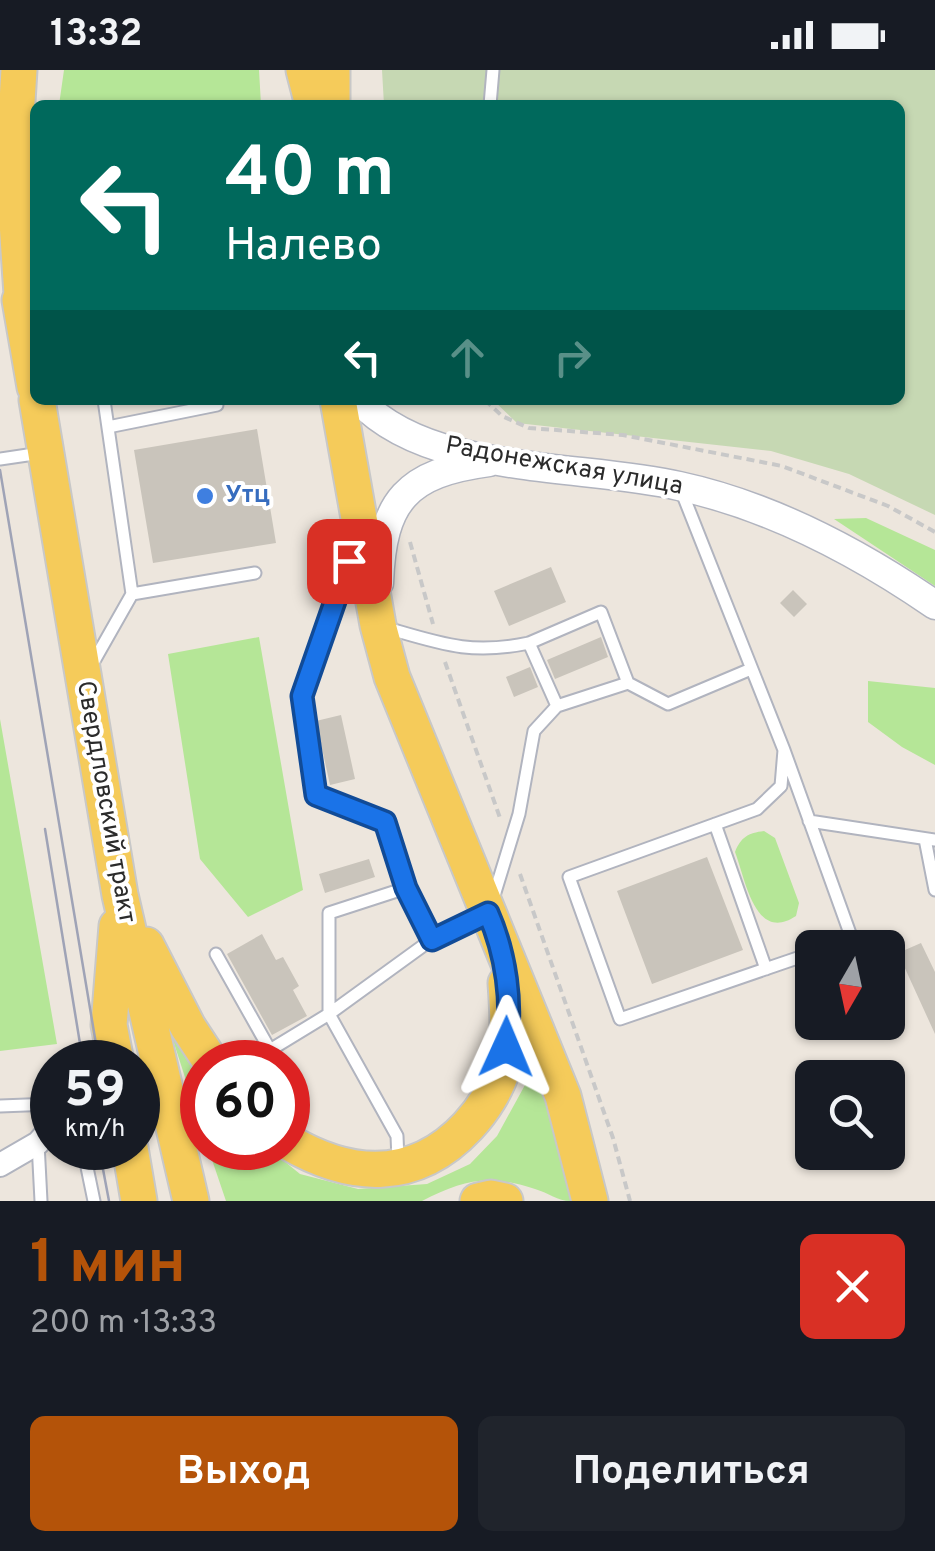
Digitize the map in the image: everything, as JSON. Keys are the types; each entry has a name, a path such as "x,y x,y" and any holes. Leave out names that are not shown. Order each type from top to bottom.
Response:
{"main road":[{"path":"19,70 14,164 28,327"},
{"path":"304,70 313,100"},
{"path":"332,70 332,100"},
{"path":"0,200 28,327"},
{"name":"Свердловский тракт","path":"38,405 120,895 192,1201"},
{"path":"339,405 378,625 392,677 563,1096 590,1201"},
{"path":"112,1040 109,1024 120,895"},
{"path":"120,895 197,1040"},
{"path":"310,1155 352,1169 399,1169 434,1154 457,1138 482,1111 502,1070 510,1024 495,928"},
{"path":"134,1170 139,1201"},
{"path":"478,1201 505,1201"}],"street":[{"name":"Радонежская улица","path":"363,405 376,419 426,443 500,460 680,486 794,523 895,578 935,605"},
{"path":"378,625 380,549 399,498 423,478 459,466 500,460"},
{"path":"0,1165 30,1145"}],"lane":[{"path":"490,100 493,70"},
{"path":"83,680 132,594 105,405"},
{"path":"108,427 217,405"},
{"path":"0,459 46,452"},
{"path":"680,486 784,750 849,930"},
{"path":"361,527 302,696 316,795 385,822 406,888 432,940"},
{"path":"132,594 255,573"},
{"path":"378,625 439,643 492,651 529,643 601,612 628,682 668,704 751,669"},
{"path":"529,643 556,706"},
{"path":"216,954 270,1050 329,1014 432,940 495,928 534,731 556,706 628,682"},
{"path":"784,750 782,786 756,810 569,877 620,1019 795,959"},
{"path":"808,821 930,840 935,890"},
{"path":"716,824 766,969"},
{"path":"399,1169 396,1136 329,1014 329,913 406,888"},
{"path":"0,1106 30,1105"},
{"path":"37,1199 41,1170"},
{"path":"88,1170 94,1201"}],"path":[{"path":"490,405 502,416 529,428 623,434 782,466 888,506 935,532"},
{"path":"409,538 439,643 606,1120 630,1201"}],"green space":[{"path":"64,70 259,70 261,100 60,100"},
{"path":"382,70 935,70 935,515 849,474 771,451 517,423 498,405 905,405 905,100 384,100"},
{"path":"866,518 935,550 935,586 834,519"},
{"path":"259,637 303,890 248,917 200,859 168,654"},
{"path":"868,681 935,688 935,765 868,722"},
{"path":"0,719 56,1040 30,1040 30,1047 0,1051"},
{"path":"764,831 775,838 799,903 796,916 782,922 771,921 754,905 735,852 746,837"},
{"path":"173,1024 183,1040 180,1040 180,1062 172,1037"},
{"path":"536,1065 571,1201 519,1184 490,1180 451,1188 422,1201 226,1201 215,1170 295,1170 358,1189 427,1184 470,1164 497,1136"}],"building":[{"name":"Утц","path":"257,429 276,543 153,563 134,450"},
{"path":"551,567 566,602 509,626 494,591"},
{"path":"793,590 807,604 794,617 780,603"},
{"path":"601,637 608,657 555,679 547,660"},
{"path":"530,667 538,687 514,697 506,677"},
{"path":"341,715 355,779 330,785 316,721"},
{"path":"707,857 743,950 652,984 617,891"},
{"path":"369,859 375,877 325,893 319,874"},
{"path":"262,934 276,960 283,957 299,986 293,990 307,1016 272,1035 227,954"},
{"path":"921,943 935,972 935,1034 905,968 905,950"}],"tram line":[{"path":"0,470 95,1040"},
{"path":"45,829 79,1040"},
{"path":"103,1170 109,1201"}],"place":[{"name":"Утц","path":"205,496"}],"route":[{"path":"349,561 302,696 316,795 385,822 406,888 432,940 488,913 502,943 510,1024 506,1047"}]}
